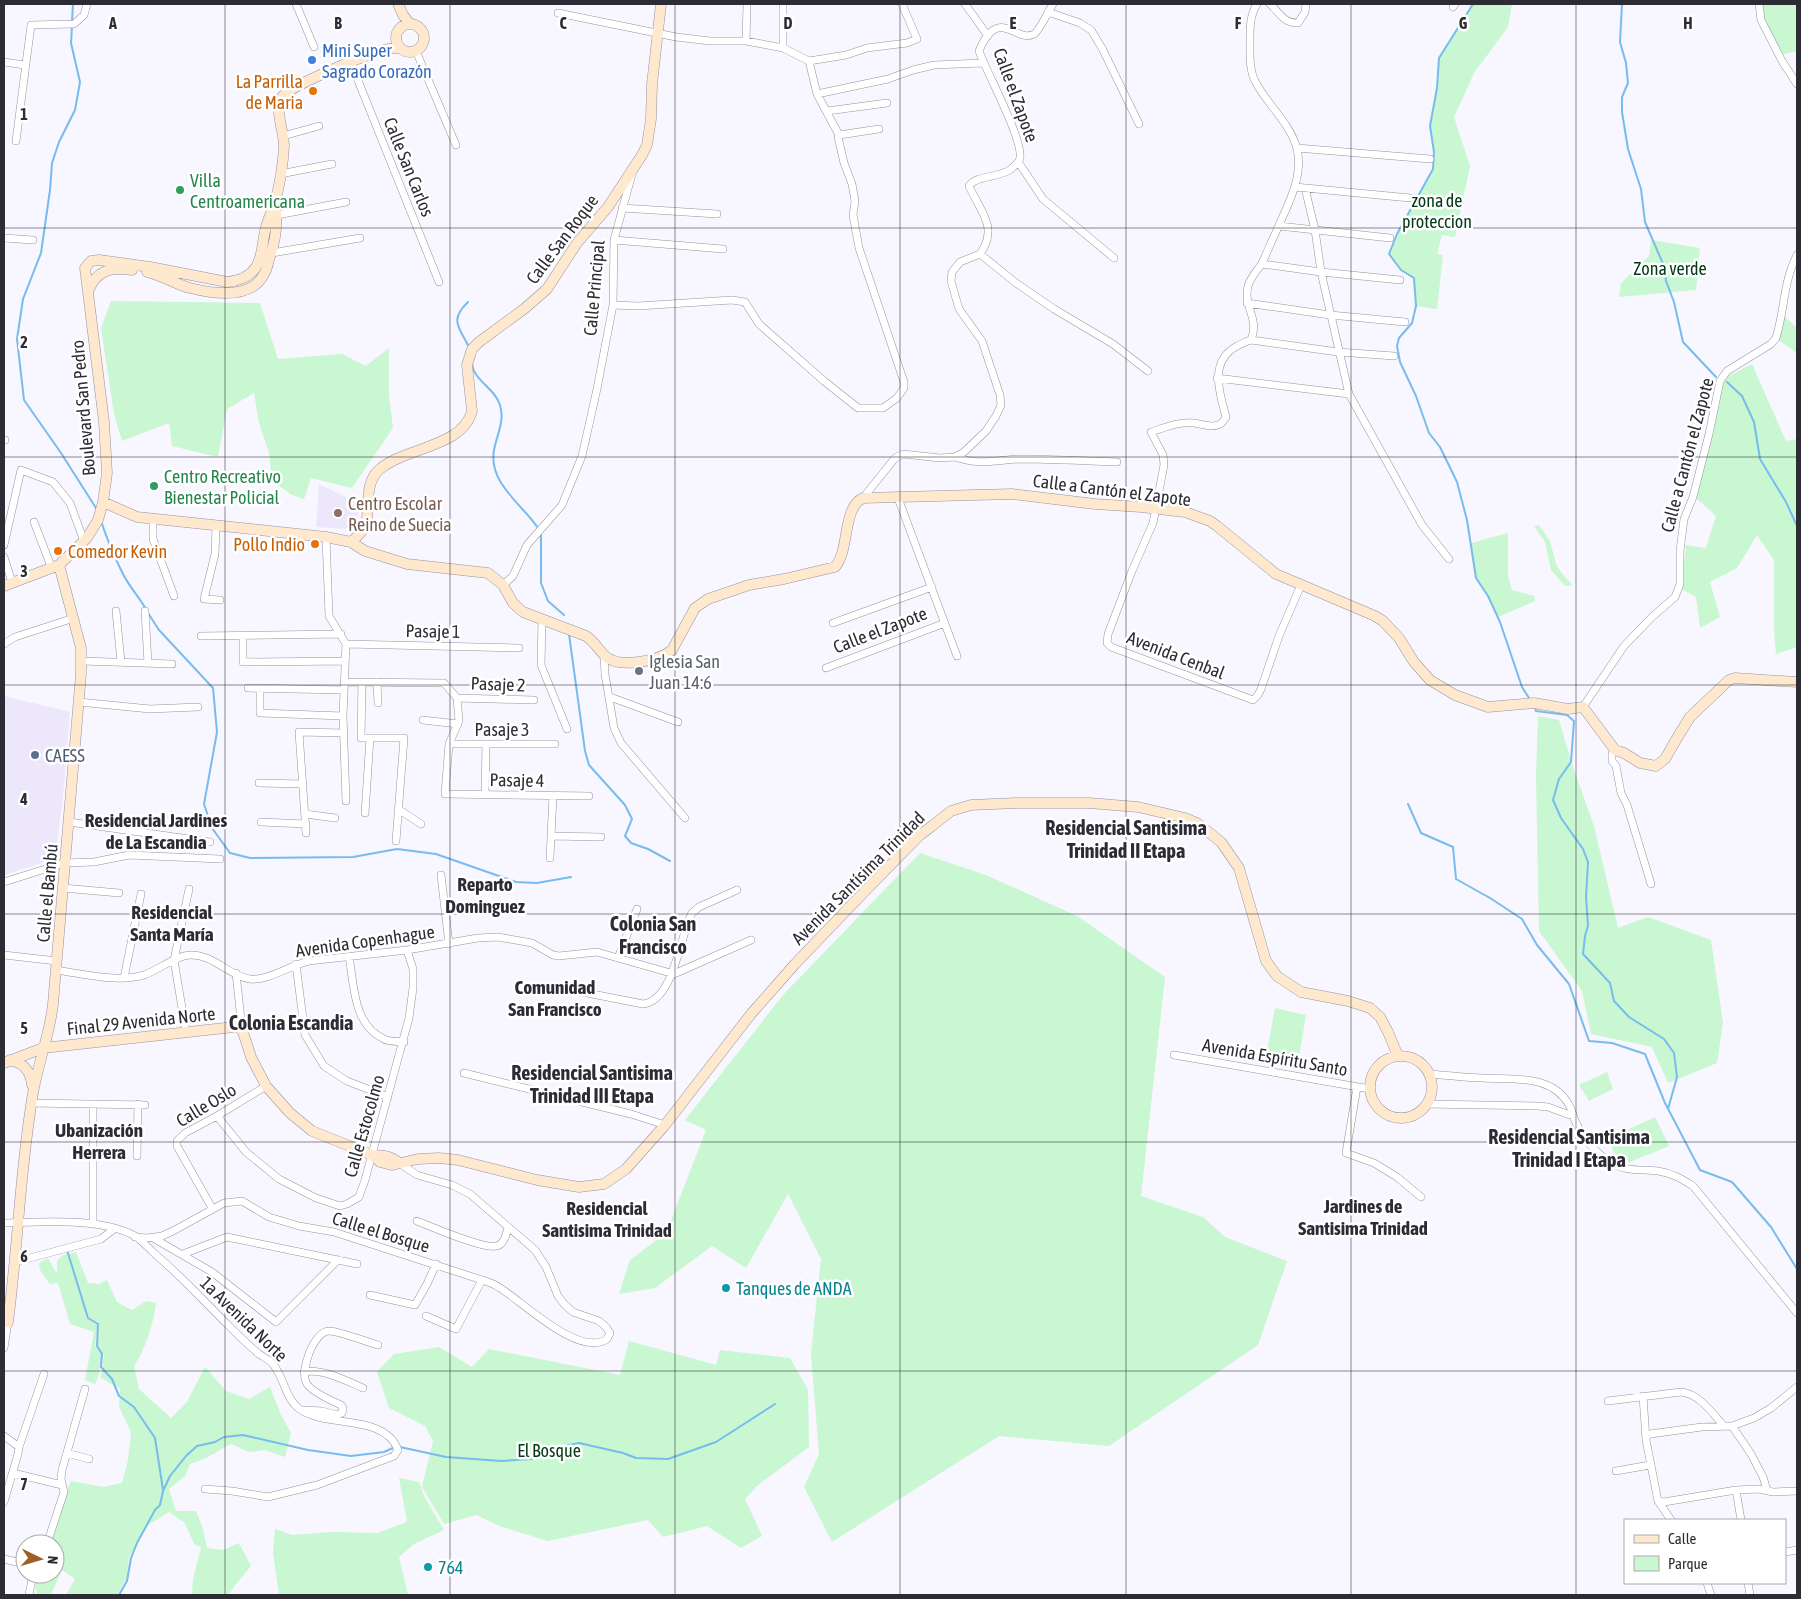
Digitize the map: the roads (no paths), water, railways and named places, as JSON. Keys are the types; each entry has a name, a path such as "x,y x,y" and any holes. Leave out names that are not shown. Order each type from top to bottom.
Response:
{"street":[{"path":"16,141 31,25 72,24 84,15 87,4"},
{"path":"296,4 314,47"},
{"path":"387,49 402,30 420,28 424,32 424,44 416,51 410,52 400,48 402,30 403,15 398,4"},
{"name":"Calle Principal","path":"503,585 513,576 527,545 562,506 582,456 613,305 614,240 634,166 647,145 661,4"},
{"path":"746,41 747,4"},
{"path":"783,4 783,48"},
{"path":"558,13 676,36 710,41 746,41 783,48 809,61 846,55 867,48 907,43 917,39 902,4"},
{"path":"965,4 988,36"},
{"name":"Calle el Zapote","path":"980,254 988,236 988,225 969,186 976,180 1006,173 1018,163 1020,157 1011,124 979,51 988,36 998,28 1027,36 1036,33 1052,4"},
{"path":"1251,340 1255,332 1254,322 1247,302 1248,284 1262,264 1279,226 1295,187 1298,169 1297,148 1286,125 1254,80 1250,59 1250,24 1257,4"},
{"path":"1270,4 1280,16 1290,23 1298,23 1305,12 1306,4"},
{"path":"1759,4 1761,20 1782,61 1797,84"},
{"path":"1048,12 1080,23 1091,30 1102,48 1139,124"},
{"name":"Boulevard San Pedro","path":"88,293 94,278 103,272 120,269 150,273 189,288 224,293 242,292 249,289 265,274 272,252 269,237 280,174 283,136 279,109 280,100 300,84 387,49 400,48"},
{"path":"416,51 456,145"},
{"path":"613,305 638,306 732,300 745,302 759,324 858,408 883,408 897,398 904,388 904,382 859,248 853,215 855,201 852,184 844,163 839,135 817,94 809,61"},
{"path":"4,62 25,65"},
{"name":"Calle San Carlos","path":"351,63 440,282"},
{"path":"817,94 888,79 934,65 983,63"},
{"path":"827,111 887,103"},
{"path":"283,136 319,126"},
{"path":"839,135 879,130"},
{"path":"1297,148 1430,159"},
{"name":"Calle el Zapote","path":"1018,163 1043,199 1114,258"},
{"path":"280,174 332,164"},
{"name":"Calle San Roque","path":"351,542 363,530 366,524 369,492 374,475 380,468 399,457 453,435 464,427 472,411 467,365 472,349 478,342 524,309 547,289 577,243 608,208 634,166"},
{"path":"1295,187 1410,198"},
{"path":"1305,188 1315,230 1330,315 1349,394 1422,525 1449,559"},
{"name":"Boulevard San Pedro","path":"8,584 56,567 84,541 98,520 103,502 107,474 104,422 85,268 91,261 99,260 141,265 227,282 238,281 255,268 277,216 275,202"},
{"path":"277,216 346,202"},
{"path":"622,208 717,214"},
{"path":"1279,226 1390,238"},
{"path":"4,238 33,240"},
{"path":"272,252 360,238"},
{"path":"614,240 723,249"},
{"path":"955,457 964,452 974,440 986,431 1001,405 1000,394 982,341 959,308 951,281 952,272 960,262 980,254 1023,288 1113,344 1148,372"},
{"name":"Calle a Cantón el Zapote","path":"863,498 1012,494 1185,512 1210,521 1266,567 1301,585 1383,621 1399,638 1414,662 1430,680 1455,694 1488,707 1534,703 1568,709 1583,707 1624,646 1652,617 1675,597 1680,584 1680,551 1684,519 1693,498 1700,472 1720,381 1727,371 1771,344 1776,338 1785,285 1797,255"},
{"path":"1262,264 1400,280"},
{"path":"1247,302 1330,315 1405,322"},
{"path":"1156,509 1164,465 1162,455 1151,432 1167,426 1192,422 1206,426 1218,425 1223,422 1226,417 1217,378 1222,357 1234,348 1251,340 1338,352 1394,356"},
{"path":"1217,378 1349,394"},
{"path":"604,656 614,661 643,662 650,660 672,650 695,608 708,599 745,586 835,567 843,550 852,510 895,458 903,454 940,458 955,457 970,462 1019,459 1117,462"},
{"path":"4,545 21,470 52,482 70,503 84,541"},
{"name":"Calle el Zapote","path":"898,498 957,656"},
{"path":"103,502 137,517 326,537 351,542 365,551 406,564 488,573 503,585 517,607 523,612 586,636 594,642 604,656 614,728 622,743 685,818"},
{"name":"Avenida Cenbal","path":"1156,509 1153,523 1108,634 1107,643 1112,647 1253,700 1261,689 1279,636 1301,585"},
{"path":"153,519 153,539 174,596"},
{"path":"34,522 56,567"},
{"path":"216,526 215,554 204,599 220,600"},
{"path":"326,537 329,616 346,644 343,716 346,800"},
{"path":"4,557 8,584"},
{"name":"Calle el Bambú","path":"6,1322 15,1262 32,1098 51,1022 82,661 74,618 56,567"},
{"name":"Calle el Zapote","path":"833,623 932,587"},
{"path":"116,611 121,662"},
{"path":"145,611 148,664"},
{"path":"4,644 15,637 74,618"},
{"path":"542,620 541,665 567,729"},
{"name":"Calle el Zapote","path":"826,668 945,623"},
{"path":"201,636 341,634"},
{"path":"244,636 244,662 345,662"},
{"name":"Pasaje 1","path":"346,644 518,648"},
{"path":"82,661 172,664"},
{"path":"1583,707 1615,750 1640,763 1652,766 1665,759 1690,717 1729,680 1735,678 1797,682"},
{"path":"362,682 361,738 404,738 396,841"},
{"name":"Pasaje 2","path":"248,688 344,686 362,682 444,683 457,698 534,700"},
{"path":"377,682 378,703"},
{"path":"260,688 260,713 343,716"},
{"path":"610,697 678,722"},
{"path":"449,744 458,724 457,698"},
{"path":"79,702 150,709 198,708"},
{"path":"423,720 458,724"},
{"path":"306,833 299,732 344,733"},
{"path":"365,813 370,738"},
{"name":"Pasaje 3","path":"449,744 555,744"},
{"name":"Pasaje 4","path":"449,744 444,794 590,796"},
{"path":"485,794 486,744"},
{"path":"1615,750 1612,754 1612,761 1616,766 1621,793 1627,805 1651,884"},
{"path":"259,783 303,784"},
{"path":"550,858 553,795"},
{"name":"Avenida Santísima Trinidad","path":"242,1029 251,1057 266,1086 290,1113 312,1131 372,1155 380,1162 392,1165 418,1158 439,1158 458,1160 537,1180 579,1187 604,1184 626,1169 665,1125 751,1014 835,921 920,835 951,811 971,805 1032,802 1113,804 1161,812 1197,823 1221,842 1239,868 1266,961 1277,976 1301,992 1348,1001 1370,1008 1380,1018 1398,1056"},
{"path":"398,809 421,824"},
{"path":"305,814 335,818"},
{"path":"69,822 210,842"},
{"path":"261,822 306,824"},
{"path":"552,836 601,837"},
{"path":"4,882 64,863 94,862 129,855 220,860"},
{"path":"441,875 449,944"},
{"path":"63,888 119,893"},
{"path":"186,1032 174,960 189,890"},
{"path":"577,991 646,1004 652,1002 659,996 671,974 692,912 702,905 737,890"},
{"path":"124,978 141,894"},
{"path":"618,958 638,909"},
{"name":"Avenida Copenhague","path":"4,955 124,978 149,973 174,960 190,955 200,956 236,973 254,979 272,975 296,964 407,950 478,938 508,938 532,942 557,956 597,952 671,974"},
{"path":"671,974 751,940"},
{"name":"Calle Estocolmo","path":"217,1116 246,1152 279,1179 316,1198 340,1206 354,1202 359,1197 404,1042 414,988 407,950"},
{"path":"349,956 358,1013 369,1028 385,1040 404,1042"},
{"path":"296,964 306,1035 324,1066 347,1081 388,1097"},
{"path":"236,973 242,1029"},
{"name":"Final 29 Avenida Norte","path":"7,1061 43,1048 234,1027 242,1029"},
{"name":"Avenida Espíritu Santo","path":"1174,1055 1370,1089"},
{"path":"1398,1056 1412,1057 1419,1061 1429,1074 1432,1089 1427,1104 1417,1113 1410,1117 1394,1117 1387,1115 1376,1105 1370,1089 1371,1079 1374,1071 1389,1058 1398,1056"},
{"path":"7,1061 16,1062 32,1076 32,1098 93,1104 142,1105 137,1156"},
{"path":"464,1073 632,1114 665,1125"},
{"path":"1429,1074 1535,1081 1559,1091 1570,1106 1572,1114 1587,1142 1609,1162 1629,1169 1659,1171 1679,1177 1693,1186 1797,1313"},
{"name":"Calle Oslo","path":"212,1208 177,1146 177,1141 185,1133 266,1086"},
{"path":"1357,1087 1346,1153 1374,1163 1397,1177 1421,1197"},
{"path":"93,1104 94,1224"},
{"path":"1427,1104 1538,1106 1572,1114"},
{"path":"399,1163 417,1175 466,1191 508,1228 502,1243 496,1246 482,1245 418,1221"},
{"name":"Calle el Bosque","path":"135,1236 153,1238 173,1231 212,1208 232,1201 242,1201 270,1217 299,1226 334,1232 482,1280 497,1286 551,1326 573,1338 583,1342 604,1342 609,1337 608,1330 599,1321 573,1312 565,1305 558,1296 546,1267 535,1250 508,1228"},
{"name":"1a Avenida Norte","path":"4,1222 94,1224 135,1236 260,1355 270,1361 278,1371 290,1399 302,1410 318,1418 360,1423 375,1428 395,1441 398,1450 394,1456 317,1485 268,1498 232,1491 205,1489"},
{"path":"15,1262 101,1239 114,1229"},
{"path":"183,1254 227,1236 357,1264"},
{"path":"153,1238 212,1272 276,1322 338,1260"},
{"path":"370,1295 415,1305 436,1264"},
{"path":"426,1316 456,1329 482,1280"},
{"path":"4,1348 6,1322"},
{"path":"302,1410 322,1411 337,1415 342,1413 343,1408 341,1406 307,1385 305,1380 304,1372 314,1342 321,1333 330,1331 378,1345"},
{"path":"304,1372 311,1371 343,1378 363,1388"},
{"path":"4,1502 19,1447 44,1374"},
{"path":"1647,1436 1702,1427 1728,1426 1754,1418 1771,1408 1797,1387"},
{"path":"50,1534 64,1492 62,1470 86,1389"},
{"path":"1608,1401 1681,1392 1695,1395 1728,1426 1751,1454 1763,1477 1767,1490"},
{"path":"1642,1396 1650,1465 1661,1503 1670,1519"},
{"path":"4,1436 19,1447"},
{"path":"67,1453 89,1459"},
{"path":"1616,1471 1650,1465"},
{"path":"13,1473 62,1485"},
{"path":"1738,1502 1748,1489"},
{"path":"1661,1503 1736,1490 1797,1491"},
{"path":"1736,1490 1741,1519"}],"waterway":[{"path":"72,21 73,4"},
{"path":"1473,4 1439,58 1437,88 1430,126 1434,152 1433,169 1397,234 1389,254 1401,270 1414,278 1416,306 1412,323 1399,338 1397,346 1400,362 1416,396 1429,433 1440,447 1457,482 1467,520 1476,578 1488,596 1500,622 1522,687 1529,698"},
{"path":"1622,4 1620,42 1626,63 1628,83 1622,97 1622,112 1628,149 1641,189 1645,222 1664,266 1666,281 1674,302 1683,342 1716,377"},
{"path":"72,26 71,43 80,82 75,110 59,142 52,163 41,253 23,299 17,339 24,400 96,508"},
{"path":"468,302 462,308 457,319 459,329 469,347"},
{"path":"472,364 480,380 494,394 500,405 502,417 494,450 496,473 501,483 538,528"},
{"path":"1727,382 1742,396 1754,422 1760,459 1786,502 1797,526"},
{"path":"101,521 124,577 146,609"},
{"path":"541,532 541,583 548,601 564,615"},
{"path":"148,613 159,630 213,688 217,732 204,804 212,828 230,853 250,858 353,857 397,849 436,854 516,882 537,883 571,877"},
{"path":"569,634 585,751 589,765 625,805 632,819 625,836 631,843 648,849 670,861"},
{"path":"1535,708 1536,711 1567,715 1574,721 1571,762 1559,779 1553,800 1561,818 1583,849 1588,862 1586,897 1588,926 1583,954 1610,983 1614,1001 1629,1017 1664,1039 1674,1053 1677,1077 1668,1109"},
{"path":"1408,804 1421,833 1453,847 1456,879 1522,919 1537,945 1569,984 1589,1041 1612,1043 1645,1054 1665,1103 1700,1170 1732,1182 1771,1227 1797,1269"},
{"path":"67,1250 88,1318 98,1324 97,1346 102,1354 101,1367 112,1379 119,1396 134,1407 155,1438 163,1490"},
{"path":"400,1447 446,1457 501,1461 531,1459 564,1446 579,1443 623,1453 636,1458 668,1459 716,1442 775,1404"},
{"path":"119,1595 127,1581 131,1558 137,1543 155,1510 160,1505 163,1491 170,1476 197,1446 215,1442 224,1437 243,1435 308,1450 351,1456 384,1452 395,1447"}],"place":[{"name":"Mini Super Sagrado Corazón","path":"312,60"},
{"name":"La Parrilla de Maria","path":"313,91"},
{"name":"Villa Centroamericana","path":"180,190"},
{"name":"Centro Recreativo Bienestar Policial","path":"154,486"},
{"name":"Centro Escolar Reino de Suecia","path":"338,513"},
{"name":"Pollo Indio","path":"315,544"},
{"name":"Comedor Kevin","path":"58,551"},
{"name":"Iglesia San Juan 14:6","path":"639,671"},
{"name":"CAESS","path":"35,755"},
{"name":"Tanques de ANDA","path":"726,1288"},
{"name":"764","path":"428,1567"}],"district":[{"name":"Residencial Jardines de La Escandia","path":"156,831"},
{"name":"Residencial Santisima Trinidad II Etapa","path":"1126,838"},
{"name":"Reparto Dominguez","path":"485,895"},
{"name":"Residencial Santa María","path":"172,923"},
{"name":"Colonia San Francisco","path":"653,934"},
{"name":"Comunidad San Francisco","path":"555,998"},
{"name":"Colonia Escandia","path":"291,1022"},
{"name":"Residencial Santisima Trinidad III Etapa","path":"592,1084"},
{"name":"Ubanización Herrera","path":"99,1141"},
{"name":"Residencial Santisima Trinidad I Etapa","path":"1569,1148"},
{"name":"Jardines de Santisima Trinidad","path":"1363,1217"},
{"name":"Residencial Santisima Trinidad","path":"607,1219"}],"park label":[{"name":"zona de proteccion","path":"1437,210"},
{"name":"Zona verde","path":"1670,268"},
{"name":"El Bosque","path":"549,1450"}]}
